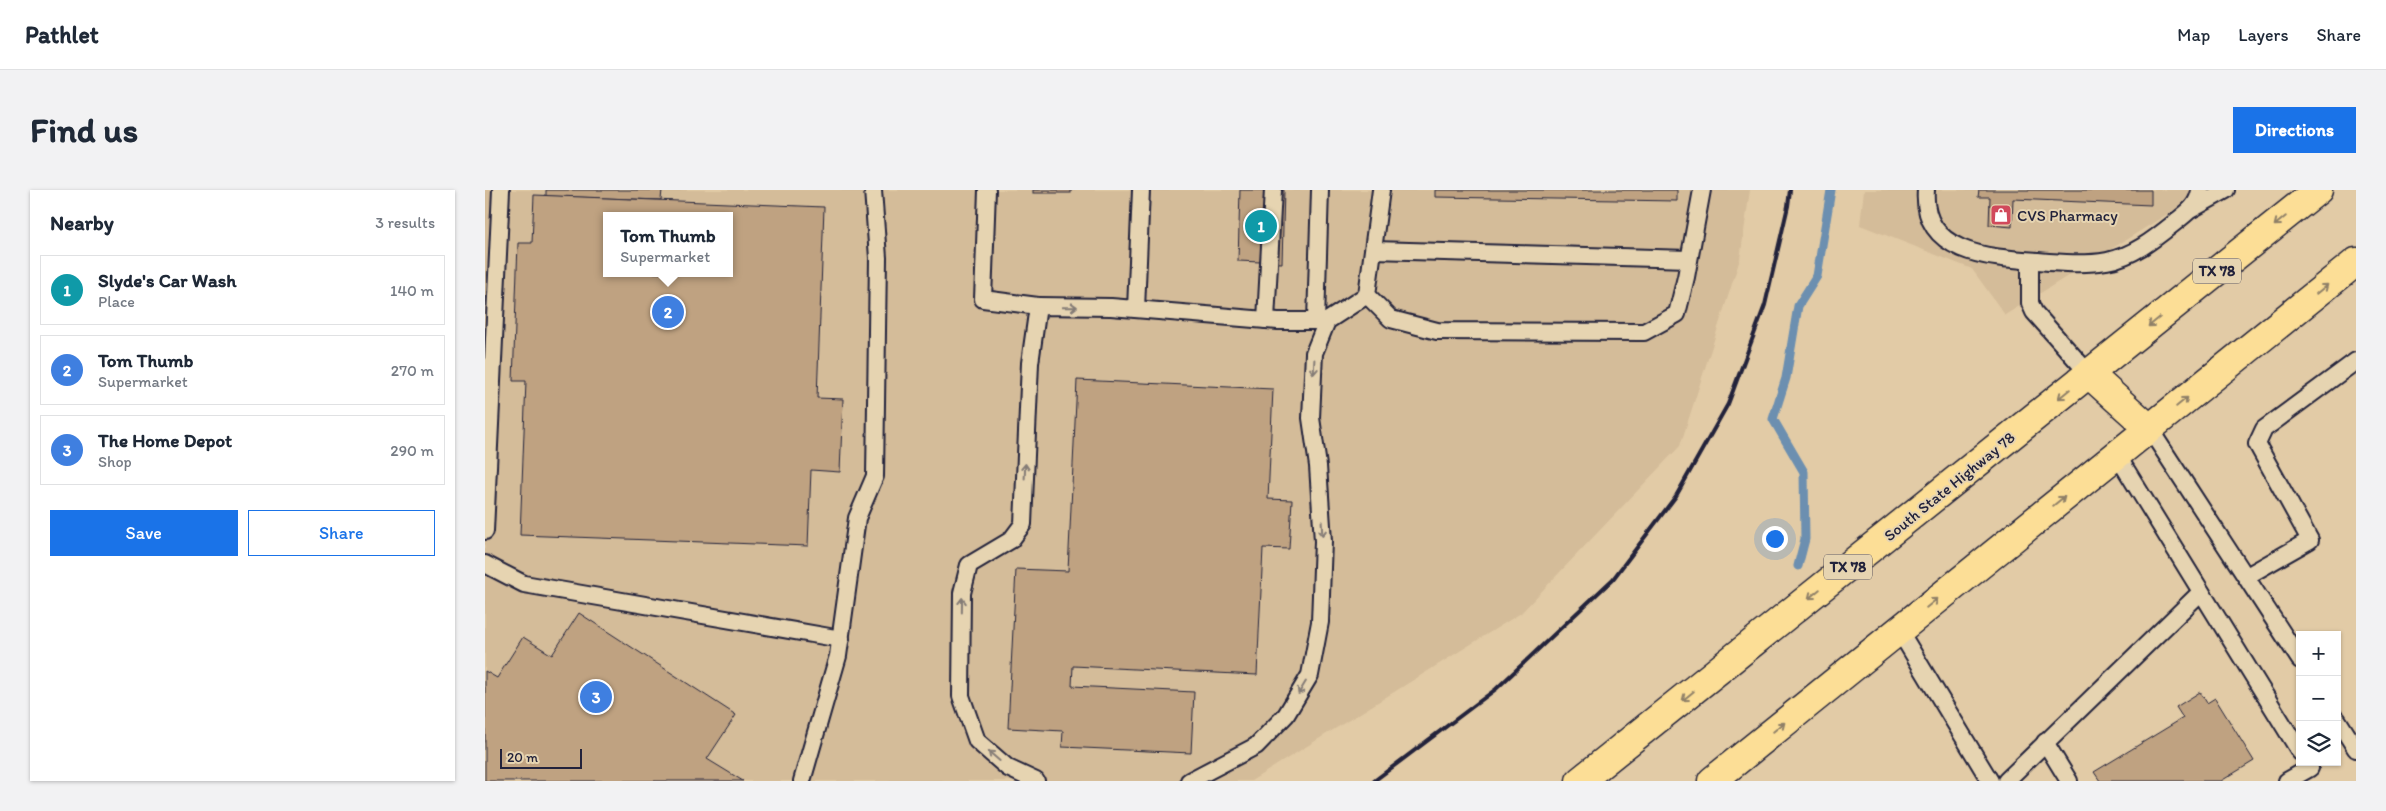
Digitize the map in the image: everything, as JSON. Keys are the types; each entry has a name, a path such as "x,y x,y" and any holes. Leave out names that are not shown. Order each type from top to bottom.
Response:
{"main road":[{"name":"South State Highway 78","path":"1580,781 2318,190"},
{"path":"1712,781 2356,262"},
{"path":"2089,374 2149,428"}],"lane":[{"path":"485,531 492,215 501,190"},
{"path":"802,781 838,656 857,518 875,476 878,258 873,190"},
{"path":"987,190 983,299 1038,306 1135,309 1266,320 1322,321 1367,295"},
{"path":"1135,309 1141,190"},
{"path":"1266,320 1273,190"},
{"path":"1189,781 1256,746 1286,715 1310,675 1320,622 1323,541 1318,466 1311,418 1315,353 1322,321 1320,190"},
{"path":"1367,295 1381,190"},
{"path":"1367,295 1391,319 1437,331 1643,332 1677,314 1702,190"},
{"path":"1926,190 1925,204 1933,225 1957,246 1983,257 2088,263 2108,261 2131,253 2149,243 2192,209 2227,190"},
{"path":"2192,209 2199,200 2200,190"},
{"path":"1374,250 1689,259"},
{"path":"2031,261 2030,303 2034,312 2089,374"},
{"path":"1036,781 1008,768 977,741 961,696 962,593 969,565 1011,540 1023,524 1030,363 1038,306"},
{"path":"2247,576 2310,540 2257,444 2264,429 2356,361"},
{"path":"2149,428 2296,654"},
{"path":"2117,455 2296,746"},
{"path":"485,564 524,584 841,639"},
{"path":"2006,781 2201,592"},
{"path":"1899,630 1990,781"},
{"path":"2338,721 2356,749"},
{"path":"2045,742 2069,781"},
{"path":"2287,781 2311,770"}],"shaded area":[{"path":"485,190 1750,190 1740,259 1680,446 1521,613 1251,781 485,781"},
{"path":"1864,190 2206,190 2005,315 1972,269 1860,225"}],"building":[{"path":"546,190 662,190 661,200 546,196"},
{"path":"1033,190 1071,190 1071,193 1033,193"},
{"path":"1240,190 1284,190 1282,263 1238,261"},
{"path":"1435,190 1677,190 1677,201 1435,197"},
{"name":"CVS Pharmacy","path":"1979,190 2151,190 2151,205 2013,199 2012,227 1989,225 1990,197 1978,197"},
{"path":"534,195 824,207 817,398 843,399 840,472 811,470 808,546 520,535 526,381 513,381 518,243 532,243"},
{"path":"1077,380 1273,389 1268,499 1292,500 1289,549 1263,548 1257,675 1073,666 1072,686 1194,692 1191,753 1062,747 1063,731 1008,728 1016,569 1068,571"},
{"path":"579,613 736,715 707,759 743,781 485,781 485,671 497,678 523,637 552,655"},
{"path":"2200,692 2207,703 2215,698 2254,761 2221,781 2100,781 2094,772 2183,718 2176,707"}],"waterway":[{"path":"1798,566 1805,539 1804,472 1773,419 1786,378 1798,306 1817,276 1831,190"}],"railway":[{"path":"1374,781 1496,689 1613,579 1676,496 1728,404 1765,305 1790,190"}],"place":[{"name":"CVS Pharmacy","path":"2001,215"},
{"name":"Slyde's Car Wash","path":"1261,226"},
{"name":"Tom Thumb","path":"668,312"},
{"name":"The Home Depot","path":"596,697"}]}
